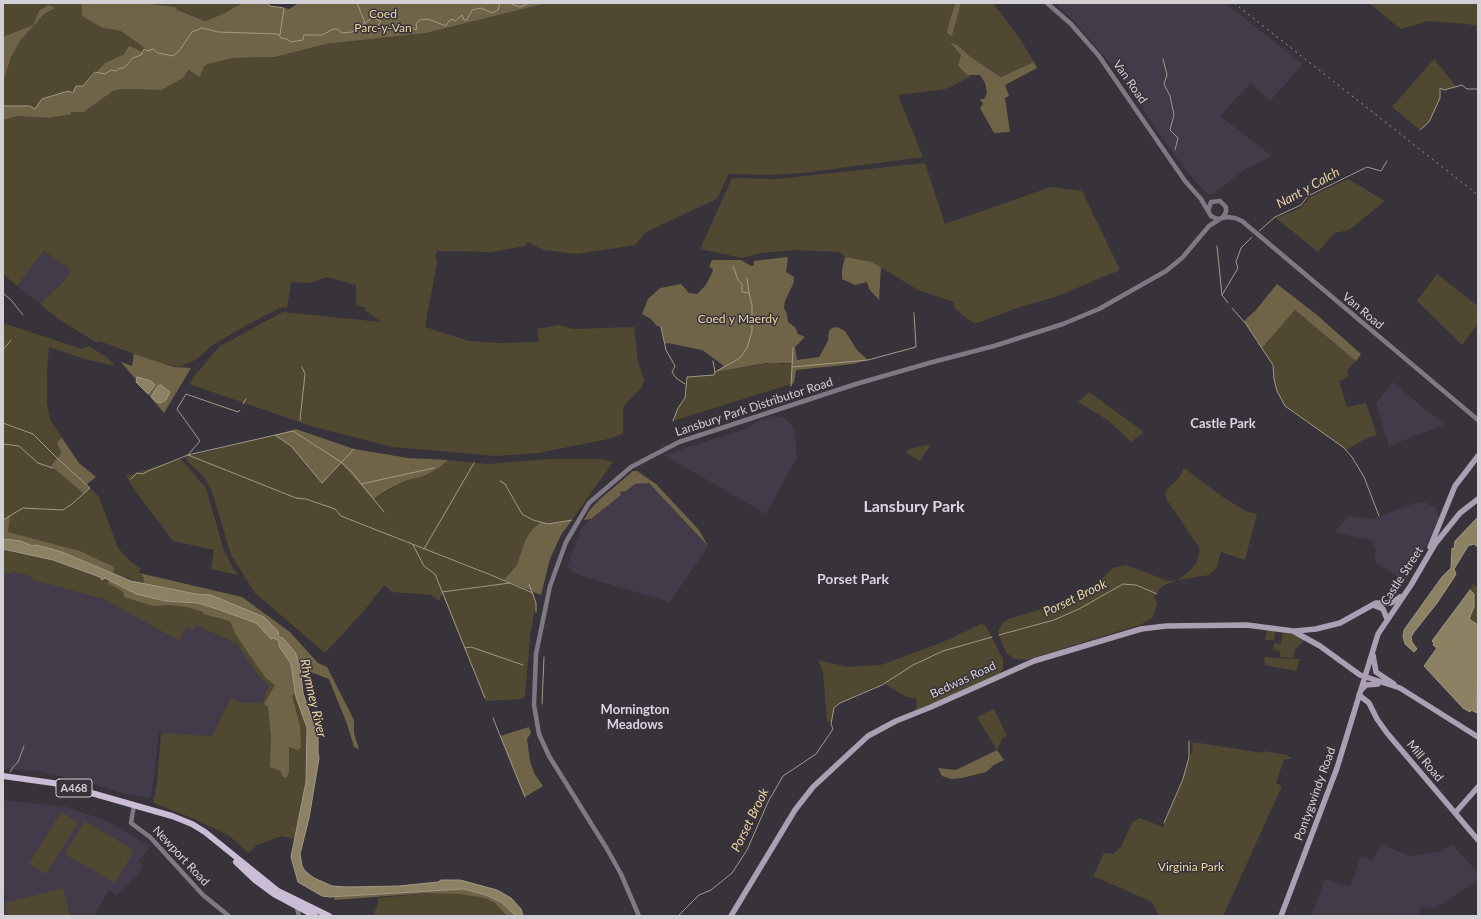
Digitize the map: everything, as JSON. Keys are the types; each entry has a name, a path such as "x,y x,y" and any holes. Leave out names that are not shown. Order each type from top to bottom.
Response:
{"main road":[{"path":"1426,557 1459,480 1478,456"},
{"name":"Castle Street","path":"1365,677 1378,634 1405,593 1426,557 1458,516 1478,499"},
{"path":"1444,513 1450,519 1458,516"},
{"path":"1293,631 1316,629 1343,622 1371,605 1378,602 1391,603 1405,593"},
{"path":"1371,605 1381,607 1387,619"},
{"name":"Bedwas Road","path":"731,916 795,810 809,792 858,744 876,731 1034,661 1141,629 1170,626 1247,625 1293,631"},
{"path":"1316,629 1314,635 1320,646"},
{"path":"1293,631 1320,646 1344,662 1354,672 1389,686"},
{"path":"1373,651 1375,670 1377,674 1478,737"},
{"path":"1354,672 1360,693"},
{"path":"1365,677 1372,676 1386,680"},
{"name":"Pontygwindy Road","path":"1281,916 1336,768 1365,677"},
{"path":"1360,693 1366,685 1370,684 1400,688"},
{"name":"Mill Road","path":"1360,693 1369,703 1386,733 1478,840"},
{"name":"Newport Road","path":"3,776 60,784 134,805 192,824 205,832 304,912 329,916"},
{"path":"1455,813 1478,787"},
{"name":"Newport Road","path":"223,847 260,885 304,912 315,916"}],"street":[{"name":"Van Road","path":"1047,3 1071,24 1099,56 1185,181 1201,199 1208,212"},
{"path":"1201,199 1222,202 1227,210 1221,218 1213,218 1208,212"},
{"path":"1209,226 1209,204 1213,201"},
{"name":"Van Road","path":"1227,210 1235,218 1242,221 1270,244 1478,420"},
{"name":"Van Road","path":"1221,218 1235,218"},
{"name":"Lansbury Park Distributor Road","path":"639,916 621,874 607,849 548,756 539,734 534,705 536,654 550,586 566,542 589,503 631,467 679,442 856,384 994,346 1063,324 1099,309 1170,268 1190,249 1209,226 1221,218"},
{"name":"Newport Road","path":"134,805 131,823 150,837 200,892 229,916"}],"shaded area":[{"path":"1054,3 1225,3 1303,64 1270,101 1251,83 1220,116 1272,156 1244,170 1213,194 1208,195 1184,168 1159,134 1128,84 1073,20"},
{"path":"44,251 71,270 62,283 40,304 17,286"},
{"path":"137,377 151,381 155,385 148,394 136,382"},
{"path":"1393,382 1426,410 1446,424 1389,446 1376,403"},
{"path":"161,385 170,392 166,400 161,403 156,402 151,397 158,386"},
{"path":"773,416 784,418 791,424 795,433 797,457 766,514 664,455 748,428 760,420"},
{"path":"649,483 708,546 670,602 588,578 574,573 567,567 581,529 589,520 603,510 620,492 626,491 635,484"},
{"path":"1424,502 1436,508 1439,518 1424,550 1401,589 1397,586 1401,578 1376,563 1374,553 1377,553 1372,540 1335,532 1348,516 1372,519 1415,503"},
{"path":"1478,517 1478,547 1474,544 1468,546 1454,569 1456,574 1453,579 1437,603 1414,632 1411,637 1412,642 1417,649 1414,652 1405,644 1403,636 1404,630 1442,577 1451,568 1452,548 1454,549 1455,541"},
{"path":"3,539 21,541 32,546 37,545 62,552 131,581 196,594 211,595 264,617 278,631 279,636 283,638 295,652 300,666 303,693 318,737 319,758 309,818 300,854 302,866 305,871 314,878 332,886 347,887 399,886 438,882 441,880 460,880 497,890 511,898 521,909 523,916 516,916 501,902 486,895 464,889 330,897 322,896 298,882 291,857 306,782 307,728 296,697 291,664 279,646 279,641 274,638 271,639 256,623 220,610 198,603 165,601 136,594 105,578 102,580 100,577 53,560 3,549"},
{"path":"3,572 9,574 14,572 30,576 33,580 103,599 176,639 181,638 186,627 196,625 237,644 257,674 269,686 262,703 239,703 230,698 212,736 159,733 150,798 125,794 94,784 37,771 3,769"},
{"path":"1470,590 1474,594 1474,607 1469,619 1478,625 1477,713 1471,710 1470,712 1463,708 1424,666 1437,648 1433,645 1434,643 1432,641"},
{"path":"3,800 67,807 107,821 151,846 138,861 143,866 136,876 117,896 109,890 94,916 3,916 5,896 3,894"},
{"path":"1380,844 1410,856 1442,851 1452,844 1478,873 1478,881 1433,909 1421,906 1416,916 1311,916 1325,879 1350,887 1361,856 1373,860"}],"green space":[{"path":"3,3 81,3 82,16 108,29 121,31 148,51 124,54 105,63 83,86 73,93 68,91 53,97 35,109 30,106 3,106"},
{"name":"Coed Parc-y-Van","path":"81,3 142,3 176,7 177,10 205,21 223,14 242,3 267,3 270,6 289,9 299,3 547,3 426,33 326,44 275,57 233,58 204,66 200,77 189,70 183,78 161,90 123,89 113,91 84,112 71,112 71,114 49,118 18,116 3,120 3,106 30,106 35,109 42,99 68,91 73,93 76,86 83,86 105,63 124,54 129,46 143,52 144,49 147,50 121,31 103,28 82,16"},
{"path":"142,3 242,3 223,14 205,21 177,10 176,7"},
{"path":"547,3 955,3 947,31 952,36 961,3 993,3 1020,39 1034,62 1002,77 972,58 957,45 951,42 961,55 958,67 967,75 972,76 946,89 898,95 923,157 803,173 768,175 729,174 717,199 646,232 635,245 576,254 544,250 527,242 525,246 491,252 437,251 435,255 437,262 425,327 469,341 501,343 539,342 537,329 559,325 573,329 634,327 638,362 644,380 642,387 626,403 623,410 623,434 608,439 538,453 495,456 393,447 311,426 189,384 220,346 283,312 381,322 365,310 366,308 356,305 356,285 327,277 310,283 291,282 287,308 282,307 247,325 211,346 197,359 179,367 156,362 99,341 97,343 57,318 40,304 62,283 71,270 44,251 17,286 3,274 3,120 17,116 49,118 71,112 84,112 113,91 123,89 161,90 187,74 190,70 201,73 204,66 208,64 233,58 275,57 326,44 426,33"},
{"path":"955,3 961,3 952,36 948,34 947,31"},
{"path":"1369,3 1478,3 1478,26 1428,21 1401,29"},
{"path":"49,5 55,8 44,14 20,41 11,57 3,81 3,37 33,25 39,11"},
{"path":"950,42 957,45 972,58 1001,77 1034,62 1037,68 1005,85 1009,96 1005,98 1010,132 994,133 980,108 983,104 980,99 984,99 987,93 985,83 980,75 967,75 958,66 961,55"},
{"path":"1434,59 1456,86 1444,90 1440,89 1440,98 1429,122 1420,130 1392,107"},
{"path":"925,163 945,224 1051,187 1082,191 1120,270 1055,297 1017,308 977,323 972,322 962,315 955,308 954,302 918,290 872,262 847,258 839,252 795,250 761,253 742,258 700,249 732,178 777,179"},
{"path":"1348,179 1385,201 1349,230 1334,233 1318,252 1276,218 1301,208 1310,197"},
{"name":"Coed y Maerdy","path":"787,257 786,272 794,277 794,282 785,301 784,308 787,314 788,322 795,327 798,334 805,337 795,347 797,360 819,357 828,341 829,331 832,328 837,327 845,331 857,350 868,360 853,364 796,370 794,383 791,384 792,363 767,363 715,372 724,366 702,350 668,343 665,344 661,327 657,326 651,319 642,314 648,299 660,288 681,284 689,293 697,294 706,285 712,273 713,269 709,267 712,260 741,260 751,266 754,265 754,261"},
{"path":"845,257 872,262 881,267 879,300 869,289 867,282 855,285 842,279 842,270"},
{"path":"1437,274 1478,306 1478,323 1462,345 1417,301"},
{"path":"1277,284 1317,315 1361,354 1356,361 1295,310 1262,348 1244,321 1255,311"},
{"path":"1295,310 1356,361 1347,370 1349,376 1339,381 1347,407 1366,403 1377,435 1367,438 1346,450 1285,406 1277,391 1273,365 1262,348"},
{"path":"3,323 82,349 88,346 107,357 115,366 84,359 49,347 47,403 50,419 62,438 57,442 61,453 51,466 84,494 90,488 99,497 118,548 131,562 141,568 139,573 143,576 144,584 113,573 114,567 80,551 8,532 10,515 3,520"},
{"path":"134,354 174,367 191,368 164,413 121,362 132,366"},
{"path":"777,362 780,364 792,363 791,384 673,421 678,408 685,398 687,377 714,375 715,372"},
{"path":"1089,392 1144,432 1131,442 1109,421 1078,402"},
{"path":"296,429 354,449 408,458 448,460 439,468 424,476 405,481 373,499 341,463 322,483 291,446 275,435"},
{"path":"275,435 291,446 322,482 341,462 373,499 405,481 424,476 439,468 448,460 488,464 548,459 602,459 613,462 572,520 548,524 540,522 530,532 525,541 517,565 504,580 533,593 536,603 530,636 525,696 521,699 486,701 442,593 439,601 431,595 392,592 384,585 363,612 325,653 255,593 231,555 212,492 204,477 188,462 185,457"},
{"path":"62,438 79,463 96,477 86,485 90,488 84,494 51,466 61,453 57,442"},
{"path":"931,444 920,461 906,453 909,449"},
{"path":"181,459 206,488 224,551 233,568 239,575 211,569 214,550 173,541 136,492 126,476"},
{"path":"1184,468 1224,498 1246,511 1257,514 1245,560 1221,552 1217,567 1209,575 1178,580 1190,571 1197,562 1200,549 1165,495 1167,489 1178,479"},
{"path":"633,471 637,471 656,484 699,530 708,546 649,483 635,484 626,491 620,492 621,495 591,519 584,520 589,511 599,500"},
{"path":"10,515 8,532 80,551 114,567 113,573 62,552 37,545 31,546 21,541 3,539 3,520"},
{"path":"572,520 561,535 550,559 541,595 504,580 517,565 525,541 530,532 540,522 548,524"},
{"path":"3,549 53,560 101,577 102,580 105,578 136,594 165,601 220,610 291,664 296,697 307,728 307,770 303,800 294,839 282,836 257,845 249,853 228,835 192,818 153,803 157,783 161,733 212,736 231,697 239,703 262,703 269,686 257,674 237,644 196,625 193,630 186,627 180,640 176,639 103,599 33,580 30,576 14,572 9,574 3,572"},
{"path":"1126,565 1168,581 1178,580 1162,586 1154,597 1157,604 1153,617 1142,624 1026,660 1015,659 1006,653 998,632 1003,622 1011,618 1083,597 1113,568"},
{"path":"139,573 242,597 290,632 318,663 327,667 354,720 354,733 359,749 354,747 347,724 329,679 300,668 295,652 264,617 211,595 196,594 144,584 143,576"},
{"path":"109,580 136,594 165,601 198,603 220,610 256,623 271,639 274,638 279,641 279,646 291,664 296,694 292,696 300,726 301,748 297,750 289,747 289,773 286,778 282,776 281,771 270,767 271,737 268,706 264,704 275,685 266,678 257,666 236,635 230,621 203,614 203,612 187,607 169,605 153,606 124,597 123,592 108,583"},
{"path":"1473,584 1478,587 1478,625 1469,619 1474,607 1474,594 1470,590"},
{"path":"981,624 986,626 1003,659 1003,669 1000,673 944,699 915,710 917,706 916,698 906,697 884,683 840,703 834,708 831,722 827,721 823,672 818,660 847,667 881,665 943,642"},
{"path":"1267,630 1288,633 1305,639 1295,650 1293,658 1280,657 1280,651 1273,650 1274,643 1281,644 1283,633 1275,632 1274,640 1265,640"},
{"path":"1264,657 1300,659 1296,671 1265,665"},
{"path":"994,709 1007,736 1002,739 997,750 977,717"},
{"path":"529,727 531,733 527,739 530,761 534,773 543,786 525,797 500,736"},
{"name":"Virginia Park","path":"1193,742 1263,753 1263,751 1287,755 1292,759 1284,759 1276,783 1282,786 1223,916 1159,916 1152,902 1093,876 1104,853 1113,854 1121,847 1132,823 1139,818 1163,827 1183,779 1189,757 1192,752"},
{"path":"997,750 1004,760 994,765 986,772 951,779 942,776 938,768 956,770"},
{"path":"61,812 78,823 46,874 29,864"},
{"path":"84,821 134,850 115,883 65,854"},
{"path":"63,888 70,916 8,916 5,903"},
{"path":"464,889 486,895 501,902 516,916 507,916 495,903 485,898 459,894 428,893 334,900 335,897"},
{"path":"442,892 485,898 495,903 507,916 373,916 378,903 378,898"}],"waterway":[{"path":"267,3 270,6 284,8 280,35"},
{"path":"357,3 365,23"},
{"path":"3,106 30,106 35,109 42,99 68,91 73,93 76,86 83,86 95,72 105,74 111,70 116,71 120,68 124,68 133,58 141,55 144,49 148,51 153,49 158,53 173,56 179,51 192,32 202,28 218,32 278,34 281,38 287,39 291,42 303,40 304,35 322,35 333,29 337,29 342,33 352,32 372,18 381,21 376,28 389,28 396,30 404,29 408,32 411,28 417,30 416,23 420,20 428,19 446,26 449,21 452,19 455,21 462,15 464,20 467,20 472,10 481,8 492,13 498,10 500,3"},
{"path":"509,3 520,7 529,3"},
{"path":"1163,59 1167,75 1164,84 1170,96 1174,115 1170,130 1178,138 1175,150"},
{"name":"Nant y Calch","path":"1420,130 1429,122 1440,98 1440,88 1444,90 1462,85 1467,89 1478,89"},
{"name":"Nant y Calch","path":"1259,231 1275,217 1301,205 1308,196 1367,167 1381,171 1387,161"},
{"name":"Nant y Calch","path":"1222,295 1238,268 1236,262 1241,248 1252,237"},
{"path":"1217,246 1222,295 1228,303"},
{"path":"673,421 678,408 685,398 687,377 714,375 715,372 740,358 747,348 752,331 752,305 749,293 742,292 742,284 738,280 733,266"},
{"path":"747,278 749,293"},
{"path":"3,293 11,300 23,315"},
{"path":"1232,308 1246,324 1273,365 1277,391 1285,406 1343,447 1352,457 1364,477 1379,516"},
{"path":"792,367 868,360 916,347 914,313"},
{"path":"661,327 666,350 675,366 672,372 676,378 685,384"},
{"path":"3,350 11,340"},
{"path":"791,386 793,348"},
{"path":"713,361 715,372"},
{"path":"300,420 305,374 302,367"},
{"path":"188,455 200,441 177,409 186,394 238,412 240,410"},
{"path":"243,404 246,399"},
{"path":"3,423 33,434 90,488 63,510 23,508 3,520"},
{"path":"188,455 293,431 341,462 351,471 384,512"},
{"path":"275,435 291,446 322,483 354,449"},
{"path":"3,444 19,446 38,463 53,468"},
{"path":"131,479 137,473 143,474 188,455 296,498 306,499 335,509 341,516 533,593"},
{"path":"424,549 474,463"},
{"path":"361,484 434,468"},
{"path":"500,481 505,484 522,514 533,520 548,524 572,520"},
{"path":"413,545 424,566 435,574 485,698"},
{"path":"442,592 510,583"},
{"path":"529,584 536,603 536,612"},
{"name":"Porset Brook","path":"999,635 1054,620 1079,609 1123,584 1136,585 1157,594"},
{"name":"Porset Brook","path":"678,916 699,895 711,890 732,873 747,850 768,802 783,776 816,754 833,729 831,724 834,708 840,703 882,685 913,665 943,651 992,637"},
{"path":"465,648 471,647 523,665"},
{"path":"542,704 544,657"},
{"path":"493,718 525,797"},
{"path":"1164,823 1183,779 1189,757 1189,741"},
{"path":"10,772 18,762 24,746"}],"railway":[{"path":"1234,3 1478,195"}],"district":[{"name":"Castle Park","path":"1223,424"},
{"name":"Lansbury Park","path":"914,507"},
{"name":"Porset Park","path":"853,579"},
{"name":"Mornington Meadows","path":"635,718"}],"water label":[{"name":"Rhymney River","path":"313,698"}]}
